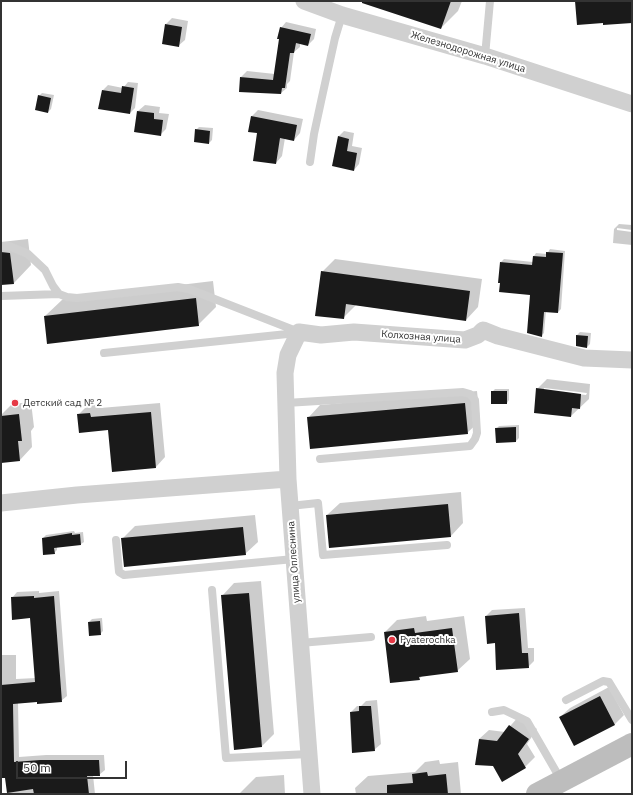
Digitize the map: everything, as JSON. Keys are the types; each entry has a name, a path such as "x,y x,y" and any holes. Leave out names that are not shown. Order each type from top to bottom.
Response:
{"main road":[{"path":"537,794 632,744"}],"street":[{"name":"Железнодорожная улица","path":"304,1 342,15 486,56 632,104"},
{"name":"Колхозная улица","path":"299,332 321,335 354,332 465,340 478,335 483,330 498,336 584,358 632,360"},
{"name":"улица Оплеснина","path":"299,332 288,355 285,373 288,479 312,794"},
{"path":"1,503 77,494 288,479"}],"lane":[{"path":"486,56 490,1"},
{"path":"310,162 322,97 335,38 342,15"},
{"path":"1,246 9,246 28,254 45,270 59,294"},
{"path":"1,296 59,294 77,298 178,287 189,289 299,332"},
{"path":"104,353 299,332"},
{"path":"286,403 463,392 470,394 475,400 477,433 470,446 320,459"},
{"path":"290,506 318,503 323,555 447,545"},
{"path":"116,540 119,572 124,575 294,559"},
{"path":"212,590 226,758 308,754"},
{"path":"300,643 371,637"},
{"path":"566,700 602,681 609,682 632,720"},
{"path":"492,712 504,710 527,721 562,781"}],"building":[{"path":"362,1 451,1 441,29 362,3"},
{"path":"575,1 632,1 632,23 577,25"},
{"path":"165,24 182,27 179,47 162,44"},
{"path":"280,27 311,34 308,46 296,43 294,53 290,53 285,88 282,88 281,94 239,92 240,77 273,80 279,39 277,39"},
{"path":"122,86 134,88 130,114 98,109 102,90 121,93"},
{"path":"38,95 51,98 48,113 35,110"},
{"path":"137,111 154,113 154,119 163,120 161,136 134,132"},
{"path":"251,116 297,125 294,141 280,138 276,164 253,161 257,133 248,132"},
{"path":"195,129 210,131 209,144 194,142"},
{"path":"338,136 349,139 347,151 357,153 354,171 332,166"},
{"path":"1,252 10,253 14,284 1,285"},
{"path":"546,252 563,253 558,313 544,312 542,337 527,333 530,295 499,292 500,283 498,283 500,262 532,265 533,256 546,257"},
{"path":"321,271 470,291 466,321 346,304 344,319 315,316"},
{"path":"196,298 199,326 47,344 44,316"},
{"path":"576,335 588,336 587,348 576,346"},
{"path":"536,388 581,394 580,409 572,408 571,417 534,413"},
{"path":"491,391 507,391 507,404 491,404"},
{"path":"465,403 468,434 310,449 307,417"},
{"path":"151,412 156,468 112,472 108,430 79,433 77,414 90,413 91,417"},
{"path":"19,414 22,441 18,441 20,461 1,463 1,416"},
{"path":"516,427 516,442 496,443 495,428"},
{"path":"448,504 451,537 329,548 326,515"},
{"path":"243,527 246,555 124,567 121,538"},
{"path":"72,533 72,535 80,534 81,545 54,548 55,554 43,555 42,538"},
{"path":"249,593 262,747 234,750 221,595"},
{"path":"34,596 34,598 54,596 62,702 13,704 14,762 40,760 99,760 100,776 87,776 89,794 34,794 33,789 7,793 5,778 1,778 1,685 35,682 30,618 12,620 11,597"},
{"path":"519,613 522,653 528,653 529,668 496,670 495,643 487,644 485,616"},
{"path":"100,621 101,635 89,636 88,622"},
{"path":"414,628 415,633 452,628 458,672 419,677 420,680 390,683 384,632"},
{"path":"600,696 615,725 574,746 559,717"},
{"path":"359,706 371,706 375,751 352,753 350,712 359,711"},
{"path":"509,725 529,739 518,754 526,768 502,782 493,766 475,765 479,739 497,741"},
{"path":"427,772 428,776 446,774 448,794 387,794 387,785 413,783 412,774"}],"place":[{"name":"Детский сад № 2","path":"15,403"},
{"name":"Pyaterochka","path":"392,640"}]}
